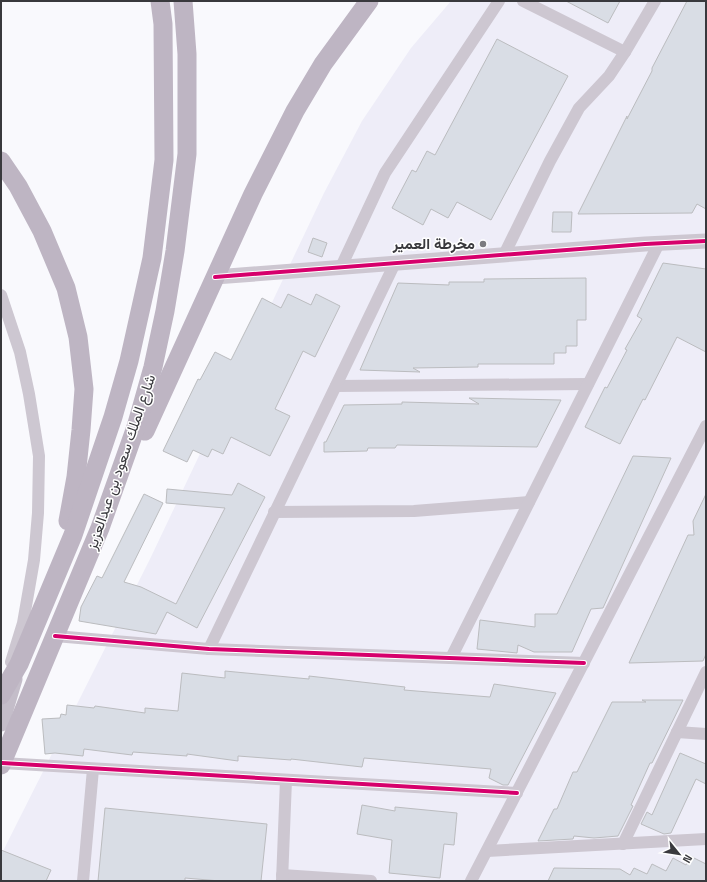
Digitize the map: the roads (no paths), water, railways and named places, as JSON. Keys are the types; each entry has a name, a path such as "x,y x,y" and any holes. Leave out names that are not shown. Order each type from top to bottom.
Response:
{"main road":[{"name":"شارع الملك سعود بن عبدالعزيز","path":"1,695 19,664 73,535 113,417 129,361 152,258 164,160 162,24 160,1"},
{"name":"شارع الملك سعود بن عبدالعزيز","path":"1,764 100,528 136,427 153,367 165,311 175,251 187,154 187,54 183,1"},
{"path":"100,528 253,194 295,111 323,64 369,1"},
{"path":"1,161 18,186 42,231 66,288 78,337 84,389 76,477 67,524 54,571 38,616"},
{"path":"1,724 19,664"}],"street":[{"path":"341,267 385,173 499,1"},
{"path":"523,1 625,52"},
{"path":"504,255 550,161 579,108 609,76 655,1"},
{"path":"215,277 659,243 706,241"},
{"path":"451,658 659,243"},
{"path":"209,649 395,263"},
{"path":"1,295 20,352 29,394 39,456 38,513 34,560 23,623 1,691"},
{"path":"336,386 588,384"},
{"path":"472,881 706,426"},
{"path":"274,512 414,511 529,502"},
{"path":"55,636 209,649 584,663"},
{"path":"623,844 705,676"},
{"path":"677,732 706,734"},
{"path":"1,764 517,793"},
{"path":"82,881 93,769"},
{"path":"286,780 282,878 371,881"},
{"path":"487,851 706,839"}],"place":[{"name":"مخرطة العمير","path":"483,244"}]}
